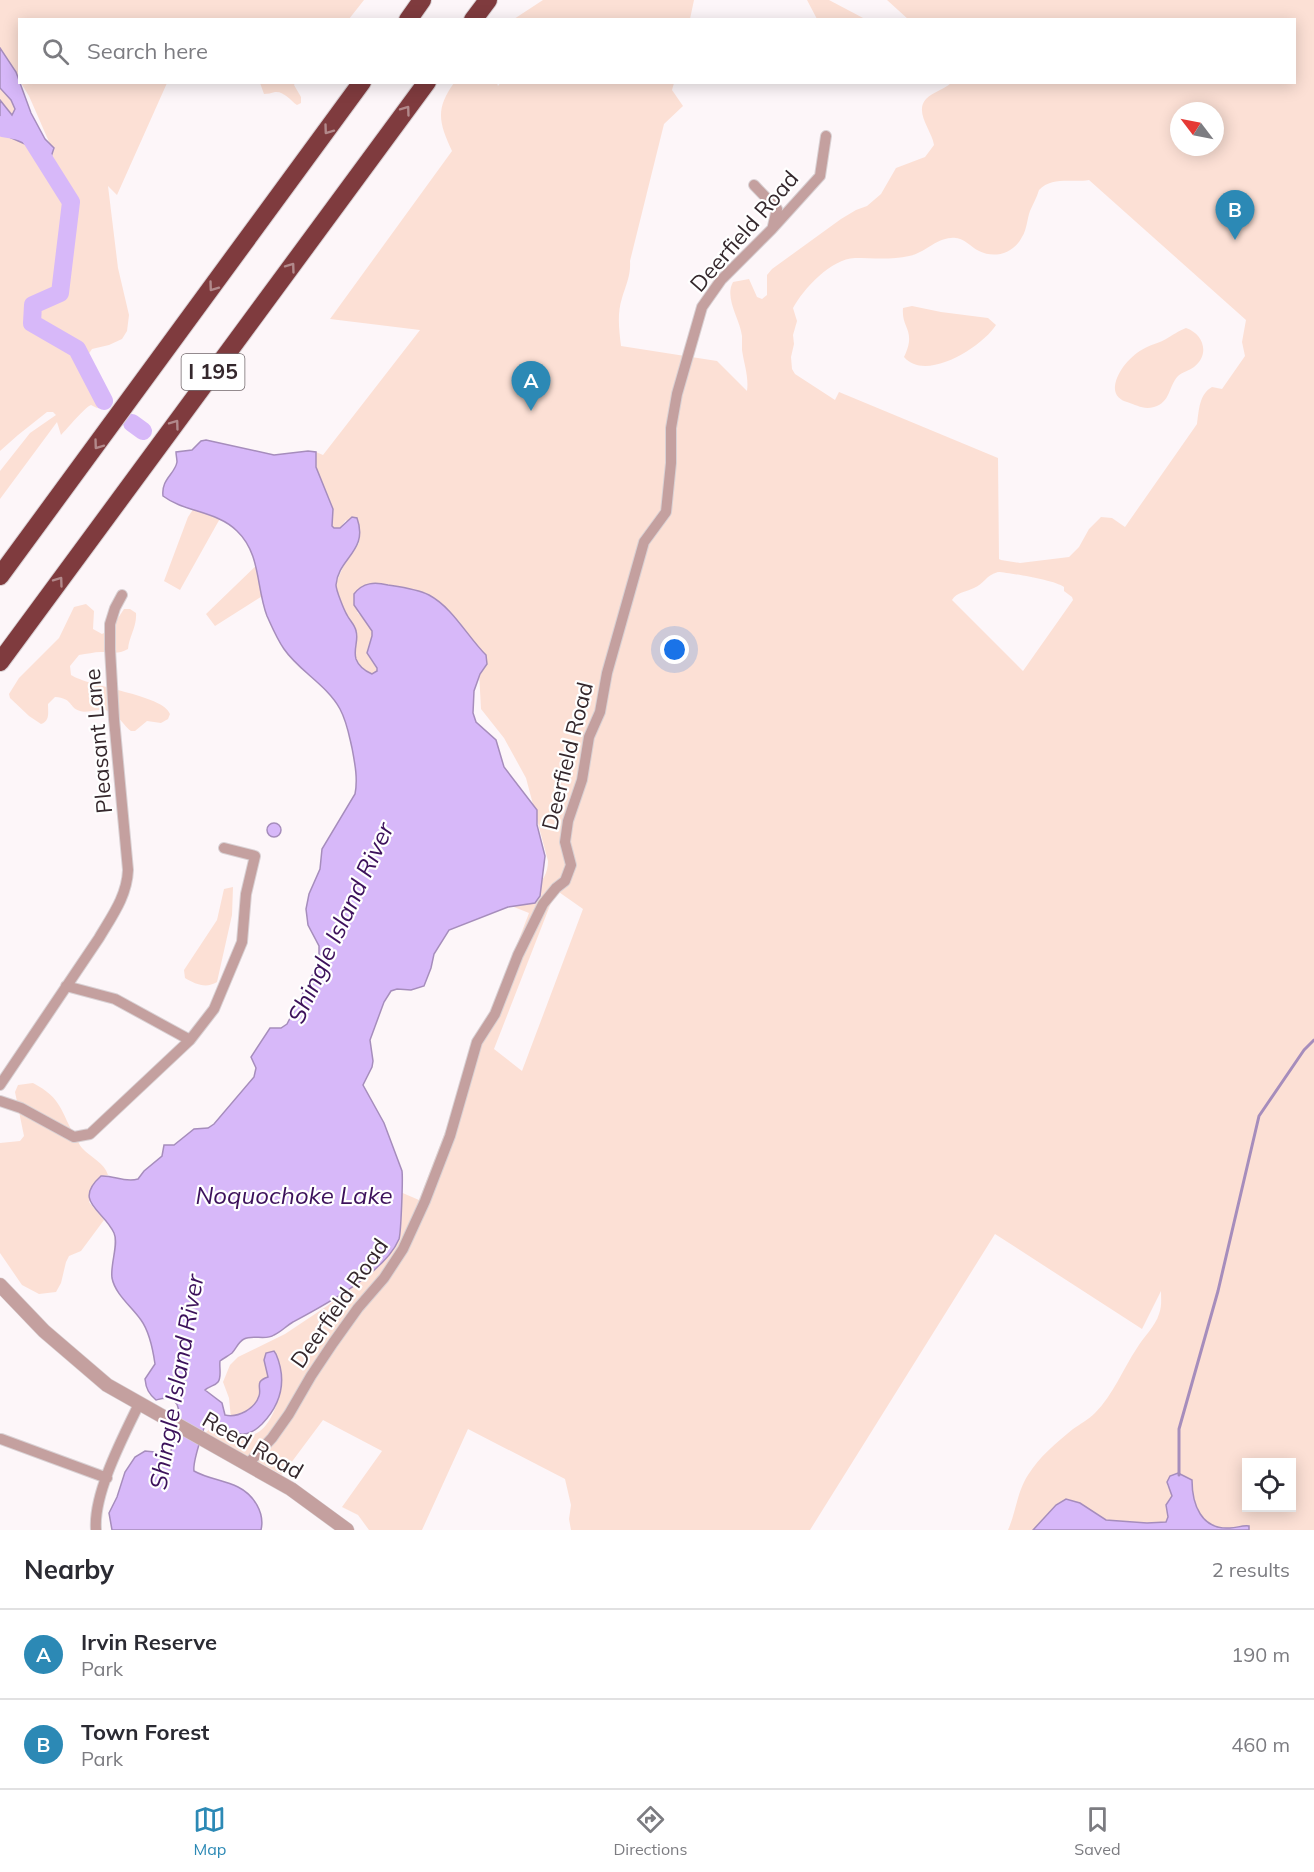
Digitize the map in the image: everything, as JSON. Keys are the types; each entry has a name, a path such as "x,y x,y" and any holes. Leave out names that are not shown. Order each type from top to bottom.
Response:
{"highway":[{"path":"409,18 422,0"},
{"path":"474,18 488,0"},
{"name":"I 195","path":"0,576 361,84"},
{"name":"I 195","path":"0,662 426,84"},
{"path":"0,677 35,615"}],"street":[{"name":"Deerfield Road","path":"247,1465 290,1414 310,1376 358,1308 384,1278 403,1249 425,1202 447,1145 477,1042 495,1014 518,955 543,904 565,881 571,865 565,842 568,821 582,780 589,737 600,712 607,674 644,542 666,512 671,463 671,428 677,394 702,307 721,280 820,176 826,136"},
{"path":"754,185 777,209 772,229"},
{"name":"Pleasant Lane","path":"66,986 115,913 127,886 128,870 110,650 110,624 122,594"},
{"path":"0,1101 21,1108 74,1137 90,1134 190,1040 214,1009 242,942 246,894 255,856 224,848"},
{"path":"0,1085 66,986 115,999 190,1040"},
{"name":"Reed Road","path":"0,1285 75,1360 107,1385 291,1490 347,1530"},
{"path":"96,1530 96,1511 106,1478 139,1404"},
{"path":"1,1439 106,1478"}],"shaded area":[{"path":"0,0 364,0 350,18 18,18 18,80 0,56"},
{"path":"543,0 694,0 690,18 516,18"},
{"path":"807,0 829,0 863,18 816,18"},
{"path":"887,0 1314,0 1314,1530 1249,1530 1249,1526 1230,1528 1212,1525 1205,1520 1196,1506 1192,1480 1167,1485 1173,1496 1166,1505 1168,1518 1166,1522 1106,1520 1080,1503 1056,1505 1033,1530 1008,1530 1021,1488 1028,1475 1049,1450 1101,1406 1118,1382 1157,1319 1161,1308 1161,1291 1142,1329 995,1234 810,1530 571,1530 569,1519 571,1505 565,1479 468,1429 422,1530 369,1530 358,1515 342,1507 382,1451 323,1420 282,1475 205,1433 215,1427 220,1427 239,1435 251,1436 268,1423 278,1396 231,1419 229,1398 223,1382 230,1365 238,1357 285,1334 363,1279 391,1188 419,1200 529,913 509,905 535,888 544,876 548,861 526,778 504,738 481,709 479,672 471,639 459,621 430,599 357,612 371,629 372,636 368,651 377,671 372,674 363,669 356,658 356,629 346,615 336,583 344,565 359,543 346,520 340,528 331,526 333,509 318,473 316,452 323,455 420,330 330,319 452,151 444,132 441,116 444,101 453,84 497,84 498,86 500,84 674,84 672,90 683,106 664,124 630,261 629,275 620,304 621,346 717,361 747,391 741,329 730,295 733,282 749,279 757,297 762,299 767,295 767,275 772,269 841,219 867,206 881,194 896,168 925,157 934,145 922,110 923,104 929,97 950,84 1296,84 1296,18 907,18","holes":["1089,180 1246,320 1242,342 1245,356 1222,389 1212,387 1204,394 1200,403 1197,424 1125,527 1112,518 1101,517 1089,529 1079,547 1069,557 1020,563 999,559 998,458 839,392 835,400 795,374 792,369 793,335 797,321 793,308 811,284 828,269 837,263 855,258 909,256 951,238 962,240 985,253 998,254 1009,251 1019,243 1024,234 1039,190 1056,181","994,573 1012,574 1059,584 1073,600 1023,671 952,600","556,890 583,909 522,1071 494,1049"]},
{"path":"22,84 167,84 117,195 108,186 118,268 129,315 127,331 122,339 92,349 86,358 101,392 103,404 97,408 91,405 88,407 61,435 57,422 0,499 0,471 30,433 56,415 53,412 47,412 0,451 0,133 25,144 44,161 52,158 53,151"},
{"path":"260,84 294,84 301,97 301,103 297,105 278,92 264,94"},
{"path":"0,88 11,100 16,119 0,113"},
{"path":"912,306 988,318 996,325 979,343 953,359 926,366 914,364 904,357 908,348 909,335 904,321 903,308"},
{"path":"1186,328 1201,340 1202,357 1194,367 1178,376 1164,402 1147,408 1120,398 1115,392 1116,380 1130,359 1145,348"},
{"path":"227,506 180,590 164,581 188,517 194,508"},
{"path":"260,562 264,595 215,626 206,614"},
{"path":"86,604 94,611 93,629 102,634 110,630 124,609 130,609 136,613 135,623 128,649 118,653 98,652 79,655 70,666 71,675 155,702 165,707 170,714 168,719 161,723 147,721 135,731 131,731 110,712 105,710 80,711 65,699 55,697 48,704 47,719 41,724 10,698 9,694 19,678 59,638 74,607"},
{"path":"233,887 232,915 217,982 209,985 197,984 185,978 184,970 217,920 224,889"},
{"path":"33,1083 56,1100 81,1147 100,1163 108,1175 101,1176 89,1202 104,1220 81,1251 69,1256 56,1292 39,1294 22,1285 0,1253 0,1143 20,1141 24,1136 15,1092 18,1085"}],"water":[{"path":"0,48 16,72 18,84 20,84 31,113 45,139 54,148 50,160 44,161 25,144 0,133 0,100 12,115 15,109 11,100 0,88"},
{"name":"Noquochoke Lake","path":"206,440 274,455 316,452 316,467 333,509 332,526 340,528 352,517 357,518 360,529 356,547 342,568 336,585 344,609 355,629 356,659 365,670 372,674 377,671 367,653 372,631 354,605 354,594 361,587 378,583 419,591 438,601 453,615 486,655 487,664 480,674 474,691 473,713 476,722 496,740 504,767 537,810 537,825 545,856 540,896 535,903 508,907 449,930 434,954 424,986 411,990 391,991 384,1002 370,1040 372,1067 363,1085 384,1123 402,1171 400,1235 392,1252 352,1287 277,1334 242,1340 232,1353 220,1361 218,1382 205,1390 222,1403 225,1415 245,1412 257,1401 260,1394 260,1382 268,1377 264,1360 266,1353 274,1351 276,1354 281,1373 281,1391 269,1416 255,1430 244,1434 233,1432 206,1419 194,1466 194,1471 244,1490 260,1511 261,1530 112,1530 109,1513 125,1472 135,1457 145,1451 155,1452 168,1458 179,1417 176,1403 165,1398 156,1400 147,1388 145,1379 155,1364 150,1341 141,1320 120,1295 114,1284 112,1272 114,1233 93,1206 89,1193 101,1176 128,1180 138,1179 162,1156 164,1145 174,1145 194,1129 208,1128 214,1124 254,1077 256,1068 251,1057 270,1028 281,1028 287,1024 319,962 319,946 308,925 306,909 309,894 320,869 322,849 355,794 356,788 353,754 348,728 342,714 328,693 290,657 279,641 267,616 254,560 245,540 229,524 220,519 163,496 164,485 176,466 176,452 192,450 201,441"},
{"path":"274,823 279,825 281,830 279,835 274,837 269,835 267,830 269,825"},
{"path":"1178,1473 1192,1480 1196,1506 1205,1520 1220,1527 1249,1526 1249,1530 1033,1530 1056,1505 1066,1499 1080,1503 1106,1520 1166,1522 1168,1517 1166,1505 1172,1496 1167,1482 1170,1476"}],"waterway":[{"name":"Shingle Island River","path":"0,125 3,128 27,132 71,202 60,293 33,305 32,323 77,349 104,401"},
{"name":"Shingle Island River","path":"132,423 143,431"},
{"path":"1179,1475 1179,1429 1218,1291 1259,1116 1304,1050 1314,1040"}],"place":[{"name":"Town Forest","path":"1235,240"},
{"name":"Irvin Reserve","path":"531,411"}]}
